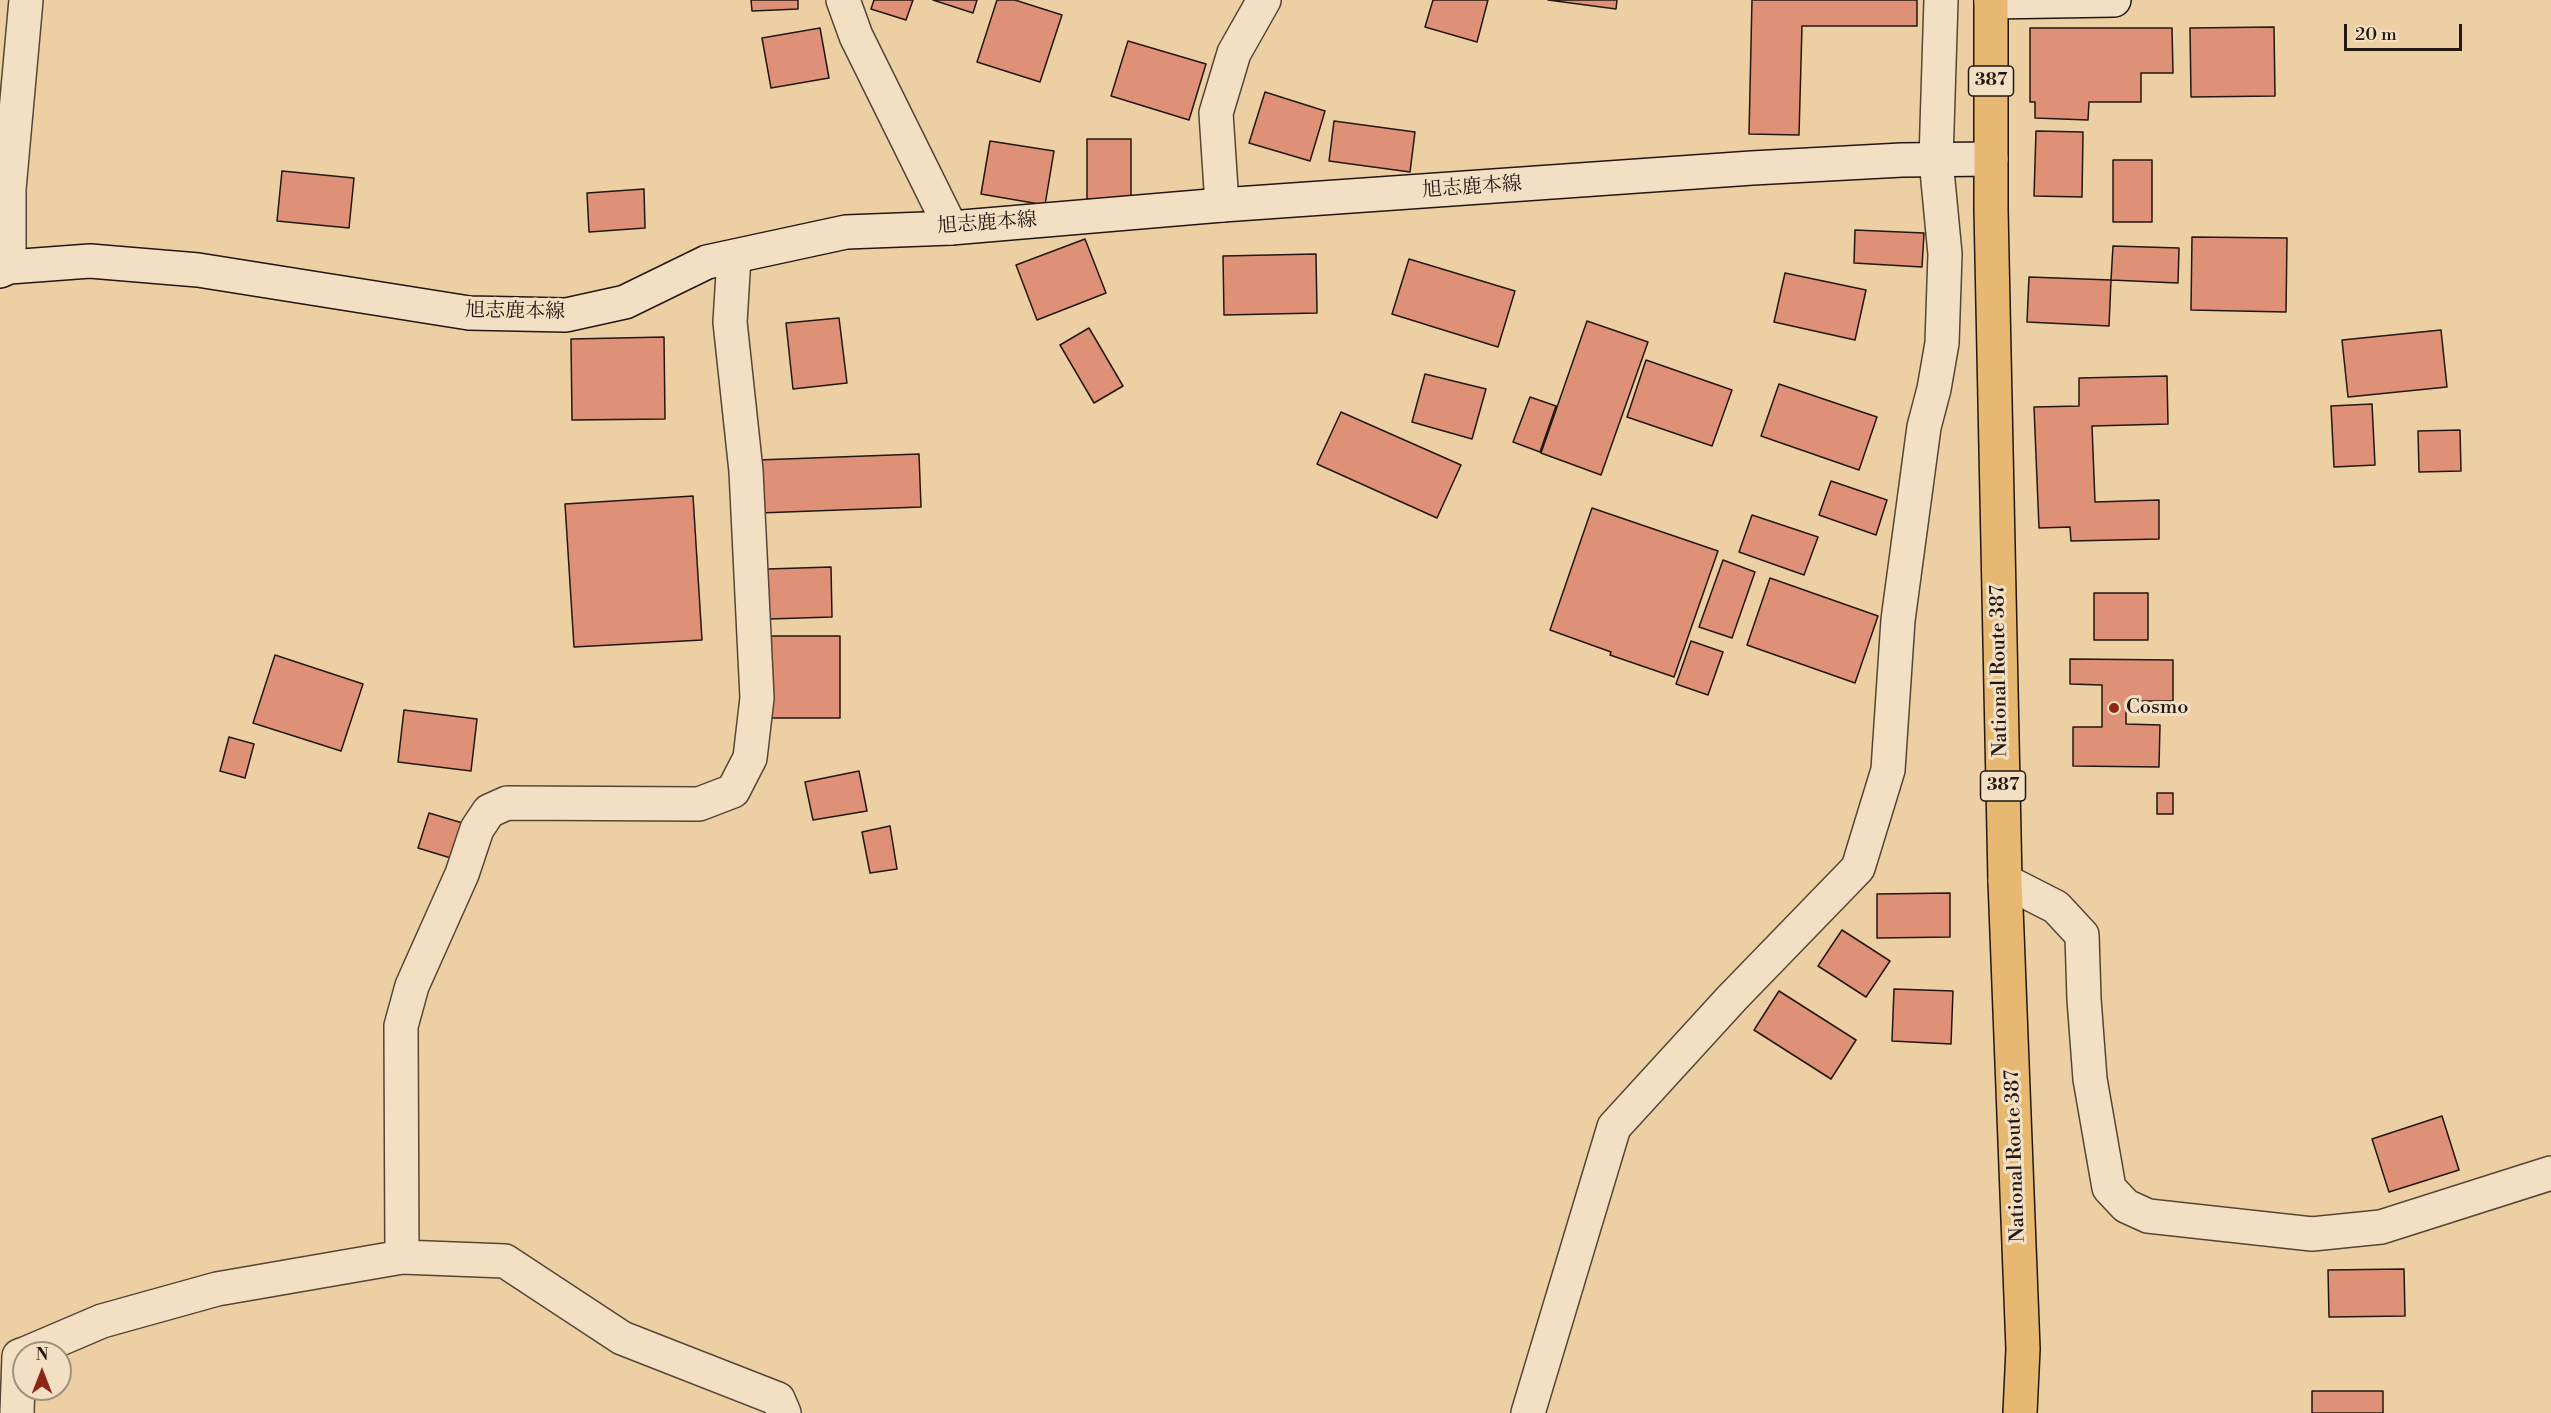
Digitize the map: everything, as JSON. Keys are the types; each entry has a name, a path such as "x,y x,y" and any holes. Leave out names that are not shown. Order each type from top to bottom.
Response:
{"highway":[{"name":"National Route 387","path":"1991,1 1991,159 2005,881 2023,1349 2020,1413"}],"street":[{"path":"5,269 9,189 26,0"},
{"path":"843,0 856,36 951,228"},
{"path":"1222,205 1216,113 1234,53 1264,0"},
{"path":"1528,1413 1614,1127 1732,998 1858,868 1888,770 1898,621 1924,427 1934,389 1942,343 1945,254 1936,160 1941,0"},
{"path":"1991,1 2114,0"},
{"name":"旭志鹿本線","path":"5,269 90,261 155,266 198,270 469,313 566,315 625,302 707,262 846,232 951,228 1222,205 1752,168 1991,159"},
{"path":"402,1257 401,1026 412,986 462,874 477,829 489,811 507,803 699,804 733,791 750,758 757,698 746,471 730,322 734,257"},
{"path":"2005,881 2056,907 2082,935 2090,1078 2109,1188 2126,1206 2148,1216 2312,1234 2381,1227 2551,1173"},
{"path":"56,1341 102,1322 217,1289 402,1257 504,1261 622,1338 778,1399 784,1413"}],"building":[{"path":"751,0 798,0 798,9 752,11"},
{"path":"874,0 913,0 906,20 871,9"},
{"path":"933,0 977,0 973,13"},
{"path":"997,0 1015,0 1062,15 1040,82 977,62"},
{"path":"1433,0 1488,0 1477,42 1425,27"},
{"path":"1548,0 1617,0 1616,9"},
{"path":"1752,0 1917,0 1917,26 1802,26 1799,135 1749,134"},
{"path":"2274,27 2275,96 2191,97 2190,28"},
{"path":"820,28 829,78 771,88 762,38"},
{"path":"2030,28 2172,28 2173,73 2141,73 2141,102 2089,102 2088,120 2035,118 2035,102 2030,102"},
{"path":"1128,41 1206,64 1189,120 1111,96"},
{"path":"1265,92 1325,111 1310,161 1249,143"},
{"path":"1334,121 1415,132 1410,172 1329,161"},
{"path":"2036,131 2083,132 2082,197 2034,196"},
{"path":"1087,139 1131,139 1131,198 1087,199"},
{"path":"990,141 1054,151 1045,205 981,194"},
{"path":"2113,160 2152,160 2152,222 2113,222"},
{"path":"282,171 354,178 349,228 277,221"},
{"path":"644,189 645,228 589,232 587,193"},
{"path":"1855,230 1924,233 1922,267 1854,263"},
{"path":"2192,237 2287,238 2286,312 2191,310"},
{"path":"1085,239 1106,293 1037,320 1016,265"},
{"path":"2113,246 2179,248 2178,283 2111,280"},
{"path":"1316,254 1317,313 1224,315 1223,256"},
{"path":"1409,259 1515,291 1498,347 1392,314"},
{"path":"1785,273 1866,290 1855,340 1774,322"},
{"path":"2029,277 2111,280 2109,326 2027,322"},
{"path":"839,318 847,383 793,389 786,323"},
{"path":"1587,321 1648,342 1601,475 1541,453"},
{"path":"1089,328 1123,386 1094,403 1060,345"},
{"path":"2441,330 2447,387 2348,397 2342,340"},
{"path":"664,337 665,419 572,420 571,339"},
{"path":"1646,360 1732,390 1712,446 1627,417"},
{"path":"1425,374 1486,389 1472,439 1412,422"},
{"path":"2167,376 2168,424 2092,426 2095,502 2159,500 2159,539 2071,541 2070,527 2039,528 2034,407 2079,406 2079,378"},
{"path":"1779,384 1877,417 1859,470 1761,436"},
{"path":"1530,397 1556,406 1540,452 1513,442"},
{"path":"2372,404 2375,465 2334,467 2331,406"},
{"path":"1341,412 1461,465 1437,518 1317,464"},
{"path":"2460,430 2461,471 2419,472 2418,431"},
{"path":"919,454 921,507 759,513 758,460"},
{"path":"1831,481 1887,500 1876,535 1819,515"},
{"path":"693,496 702,640 574,647 565,504"},
{"path":"1592,508 1718,551 1674,677 1610,655 1611,652 1550,630"},
{"path":"1752,515 1818,537 1804,575 1739,552"},
{"path":"1723,560 1755,572 1732,638 1699,627"},
{"path":"831,567 832,617 768,619 767,569"},
{"path":"1770,578 1878,616 1855,683 1747,645"},
{"path":"2094,593 2148,593 2148,640 2094,640"},
{"path":"768,636 840,636 840,718 768,718"},
{"path":"1691,641 1723,652 1708,695 1676,684"},
{"path":"275,655 363,684 341,751 253,723"},
{"path":"2070,659 2173,660 2173,701 2126,701 2126,724 2160,725 2159,767 2073,766 2073,727 2102,727 2102,685 2070,684"},
{"path":"404,710 477,719 471,771 398,762"},
{"path":"229,737 254,744 245,778 220,771"},
{"path":"859,771 867,811 813,820 805,782"},
{"path":"2157,793 2173,793 2173,814 2157,814"},
{"path":"429,813 466,824 454,859 418,848"},
{"path":"890,826 897,869 870,873 862,832"},
{"path":"1950,893 1950,937 1877,938 1877,894"},
{"path":"1842,930 1890,961 1866,997 1818,966"},
{"path":"1894,989 1953,991 1951,1044 1892,1041"},
{"path":"1779,991 1856,1040 1831,1079 1754,1030"},
{"path":"2442,1116 2459,1170 2389,1192 2372,1139"},
{"path":"2404,1269 2405,1316 2329,1317 2328,1270"},
{"path":"2312,1391 2383,1391 2383,1413 2312,1413"}],"place":[{"name":"Cosmo","path":"2114,708"}]}
